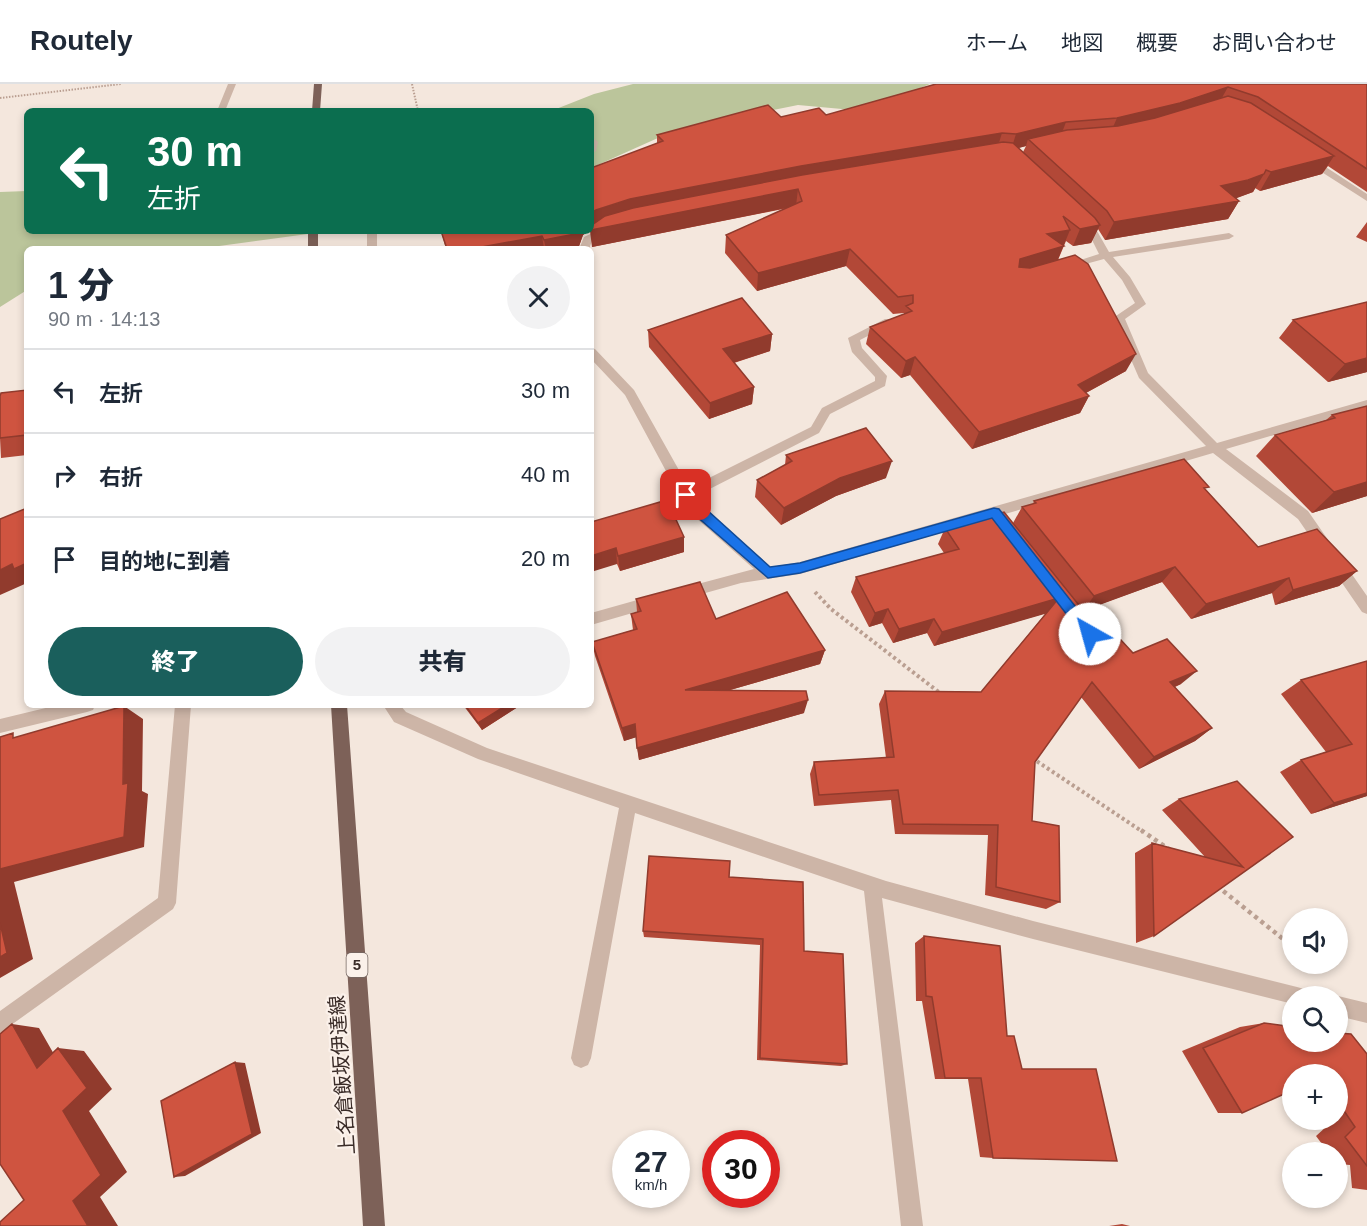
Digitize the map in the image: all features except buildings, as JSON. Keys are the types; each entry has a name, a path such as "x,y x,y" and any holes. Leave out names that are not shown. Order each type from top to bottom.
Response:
{"main road":[{"path":"316,108 318,84"},
{"name":"上名倉飯坂伊達線","path":"339,708 374,1226"}],"street":[{"path":"222,108 232,84"},
{"path":"1303,156 1365,195"},
{"path":"1077,217 1093,233 1141,304 1119,318 1143,375 1215,448 1303,515 1367,608"},
{"path":"585,246 588,239 602,230 622,224"},
{"path":"1051,271 1106,255 1229,236"},
{"path":"686,495 815,430 826,411 881,383 881,376 856,349 854,338 903,316"},
{"path":"594,355 630,393 692,506 768,573"},
{"path":"594,618 741,577 800,568 998,517 1215,448 1367,404"},
{"path":"0,726 75,708"},
{"path":"0,1023 167,903 183,708"},
{"path":"393,708 400,717 484,754 872,885 1033,930 1282,992"},
{"path":"580,1058 628,804"},
{"path":"872,885 912,1226"},
{"path":"1348,1008 1367,1013"}],"path":[{"path":"0,98 121,84"},
{"path":"412,84 416,108"},
{"path":"800,568 804,579 831,609 942,694"},
{"path":"1026,754 1175,853"},
{"path":"1211,881 1282,938"}],"green space":[{"path":"633,84 930,84 864,111 798,105 678,129 594,167 594,108 559,108 594,94"},
{"path":"24,191 24,234 308,234 219,246 24,246 24,292 0,307 0,192"}],"route":[{"path":"686,495 692,506 768,573 800,568 994,512 1090,634"}]}
